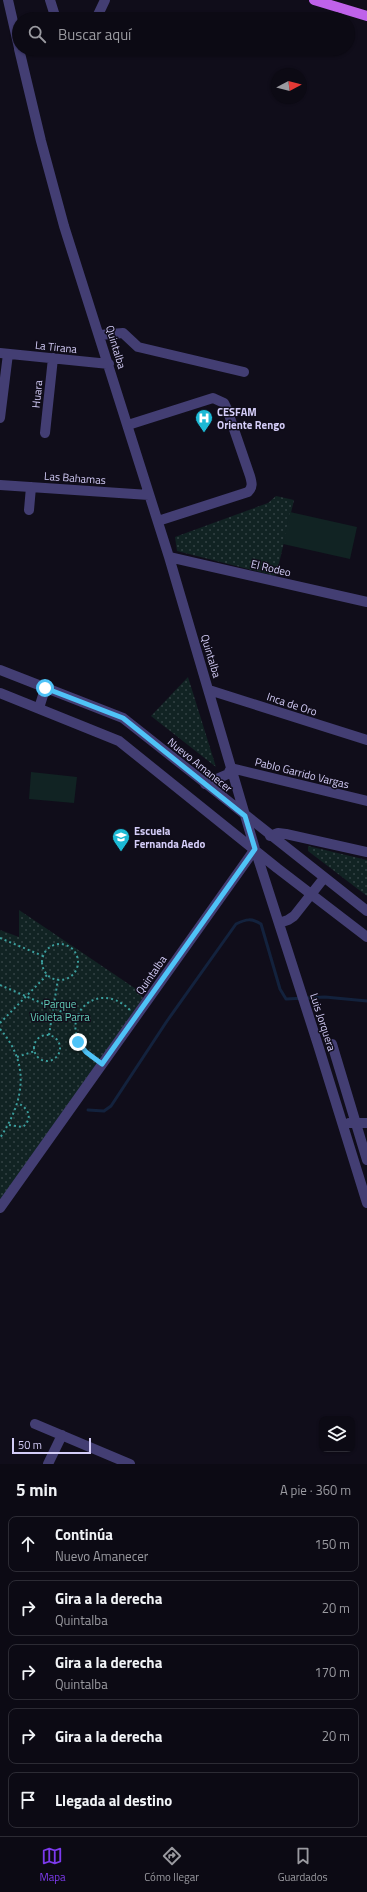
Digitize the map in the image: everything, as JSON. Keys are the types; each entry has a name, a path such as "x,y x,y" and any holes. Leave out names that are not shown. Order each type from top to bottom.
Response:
{"main road":[{"path":"317,0 354,12"},
{"path":"355,12 367,16"}],"street":[{"name":"Quintalba","path":"8,0 14,12"},
{"path":"50,0 54,12"},
{"path":"99,12 105,0"},
{"name":"Quintalba","path":"0,1208 255,849 169,557 100,335 64,226 41,141 21,56"},
{"path":"100,335 123,333 138,347 244,372"},
{"path":"0,418 4,353"},
{"name":"La Tirana","path":"4,353 109,364"},
{"name":"Huara","path":"45,433 54,358"},
{"path":"128,425 213,398 218,400 227,409 250,476 252,483 251,489 248,492 158,522"},
{"name":"Las Bahamas","path":"0,485 149,495"},
{"path":"29,510 31,487"},
{"name":"El Rodeo","path":"169,557 367,602"},
{"name":"Nuevo Amanecer","path":"0,670 123,718 270,836 367,911"},
{"path":"39,708 45,688"},
{"name":"Inca de Oro","path":"209,690 367,740"},
{"path":"0,693 119,741 367,937"},
{"path":"205,784 228,774 231,768"},
{"name":"Pablo Garrido Vargas","path":"231,768 367,801"},
{"path":"270,836 278,833 286,834 367,852"},
{"name":"Luis Jorquera","path":"255,849 367,1203"},
{"path":"279,923 294,916 324,878"},
{"path":"332,1044 367,1160"},
{"path":"342,1124 367,1123"},
{"path":"35,1424 126,1463"},
{"path":"48,1464 62,1435"}],"path":[{"path":"0,938 44,956"},
{"path":"62,944 72,949 76,953 78,965 76,970 67,978 58,979 48,974 44,968 44,956 50,947 62,944"},
{"path":"0,1023 48,974"},
{"path":"49,1034 58,979"},
{"path":"0,985 76,1018"},
{"path":"102,1064 86,1052 78,1042 75,1029 76,1018 82,1008 93,1000 103,998 114,1000 127,1007 136,1017"},
{"path":"0,1029 9,1039 17,1057 21,1074 20,1094 9,1125 0,1138"},
{"path":"49,1034 59,1043 60,1046 58,1055 52,1060 47,1061 39,1058 34,1047 38,1040 49,1034"},
{"path":"17,1057 35,1051"},
{"path":"9,1125 23,1127 28,1123 30,1116 28,1111 17,1102"}],"green space":[{"path":"276,496 294,500 276,576 177,551 175,537 268,503"},
{"path":"290,512 357,527 350,559 283,544"},
{"path":"188,677 216,767 151,716"},
{"path":"31,772 77,777 74,803 29,799"},
{"path":"308,846 367,860 367,896 308,851"},
{"name":"Parque Violeta Parra","path":"19,910 139,991 143,998 0,1207 0,930 19,937"}],"waterway":[{"path":"88,1110 104,1111 111,1106 167,1021 236,924 240,922 252,920 261,924 280,989 286,999 325,997 367,1001"}],"place":[{"name":"CESFAM Oriente Rengo","path":"204,433"},
{"name":"Escuela Fernanda Aedo","path":"121,852"}],"route":[{"path":"45,688 123,718 245,816 255,849 102,1064 86,1052 78,1042"}]}
